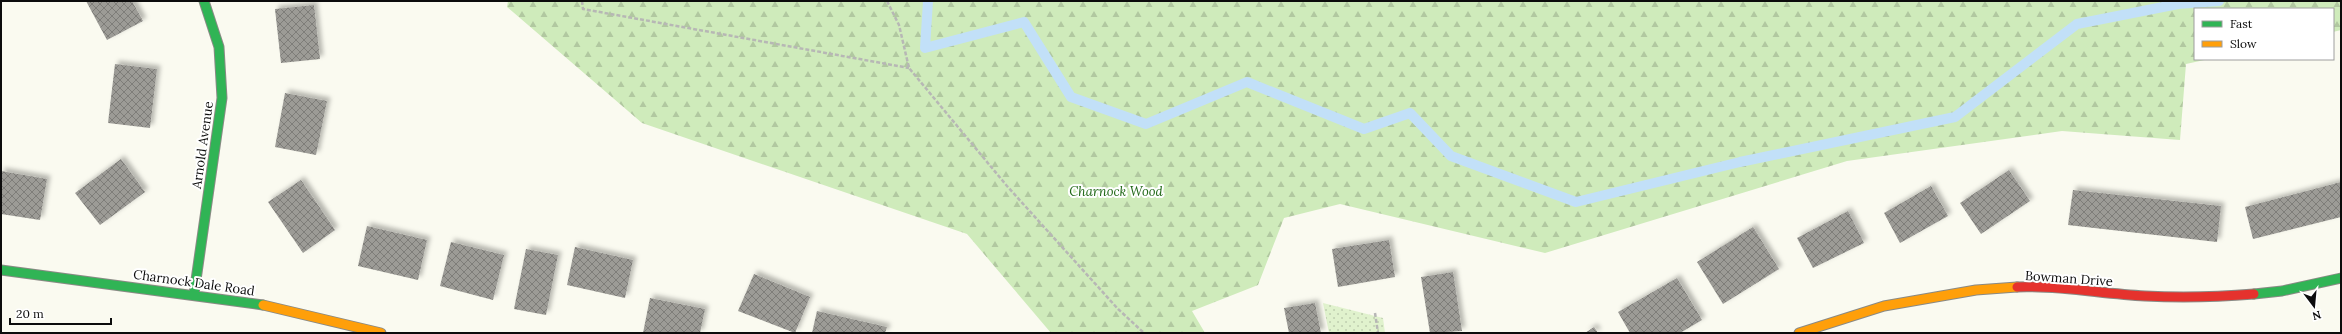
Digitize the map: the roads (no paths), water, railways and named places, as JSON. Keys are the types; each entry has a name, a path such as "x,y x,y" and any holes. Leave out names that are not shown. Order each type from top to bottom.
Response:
{"street":[{"name":"Arnold Avenue","path":"194,294 222,98 219,47 204,1"},
{"name":"Charnock Dale Road","path":"1,270 194,294 253,303 380,333"},
{"name":"Bowman Drive","path":"1799,333 1884,306 1976,290 2039,286 2144,296 2216,297 2282,291 2341,278"}],"waterway":[{"path":"928,1 925,48 1024,22 1071,97 1146,124 1247,82 1364,129 1410,113 1451,156 1576,202 1740,162 1955,117 2077,24 2178,4 2219,1"}],"park label":[{"name":"Charnock Wood","path":"1116,191"}]}
